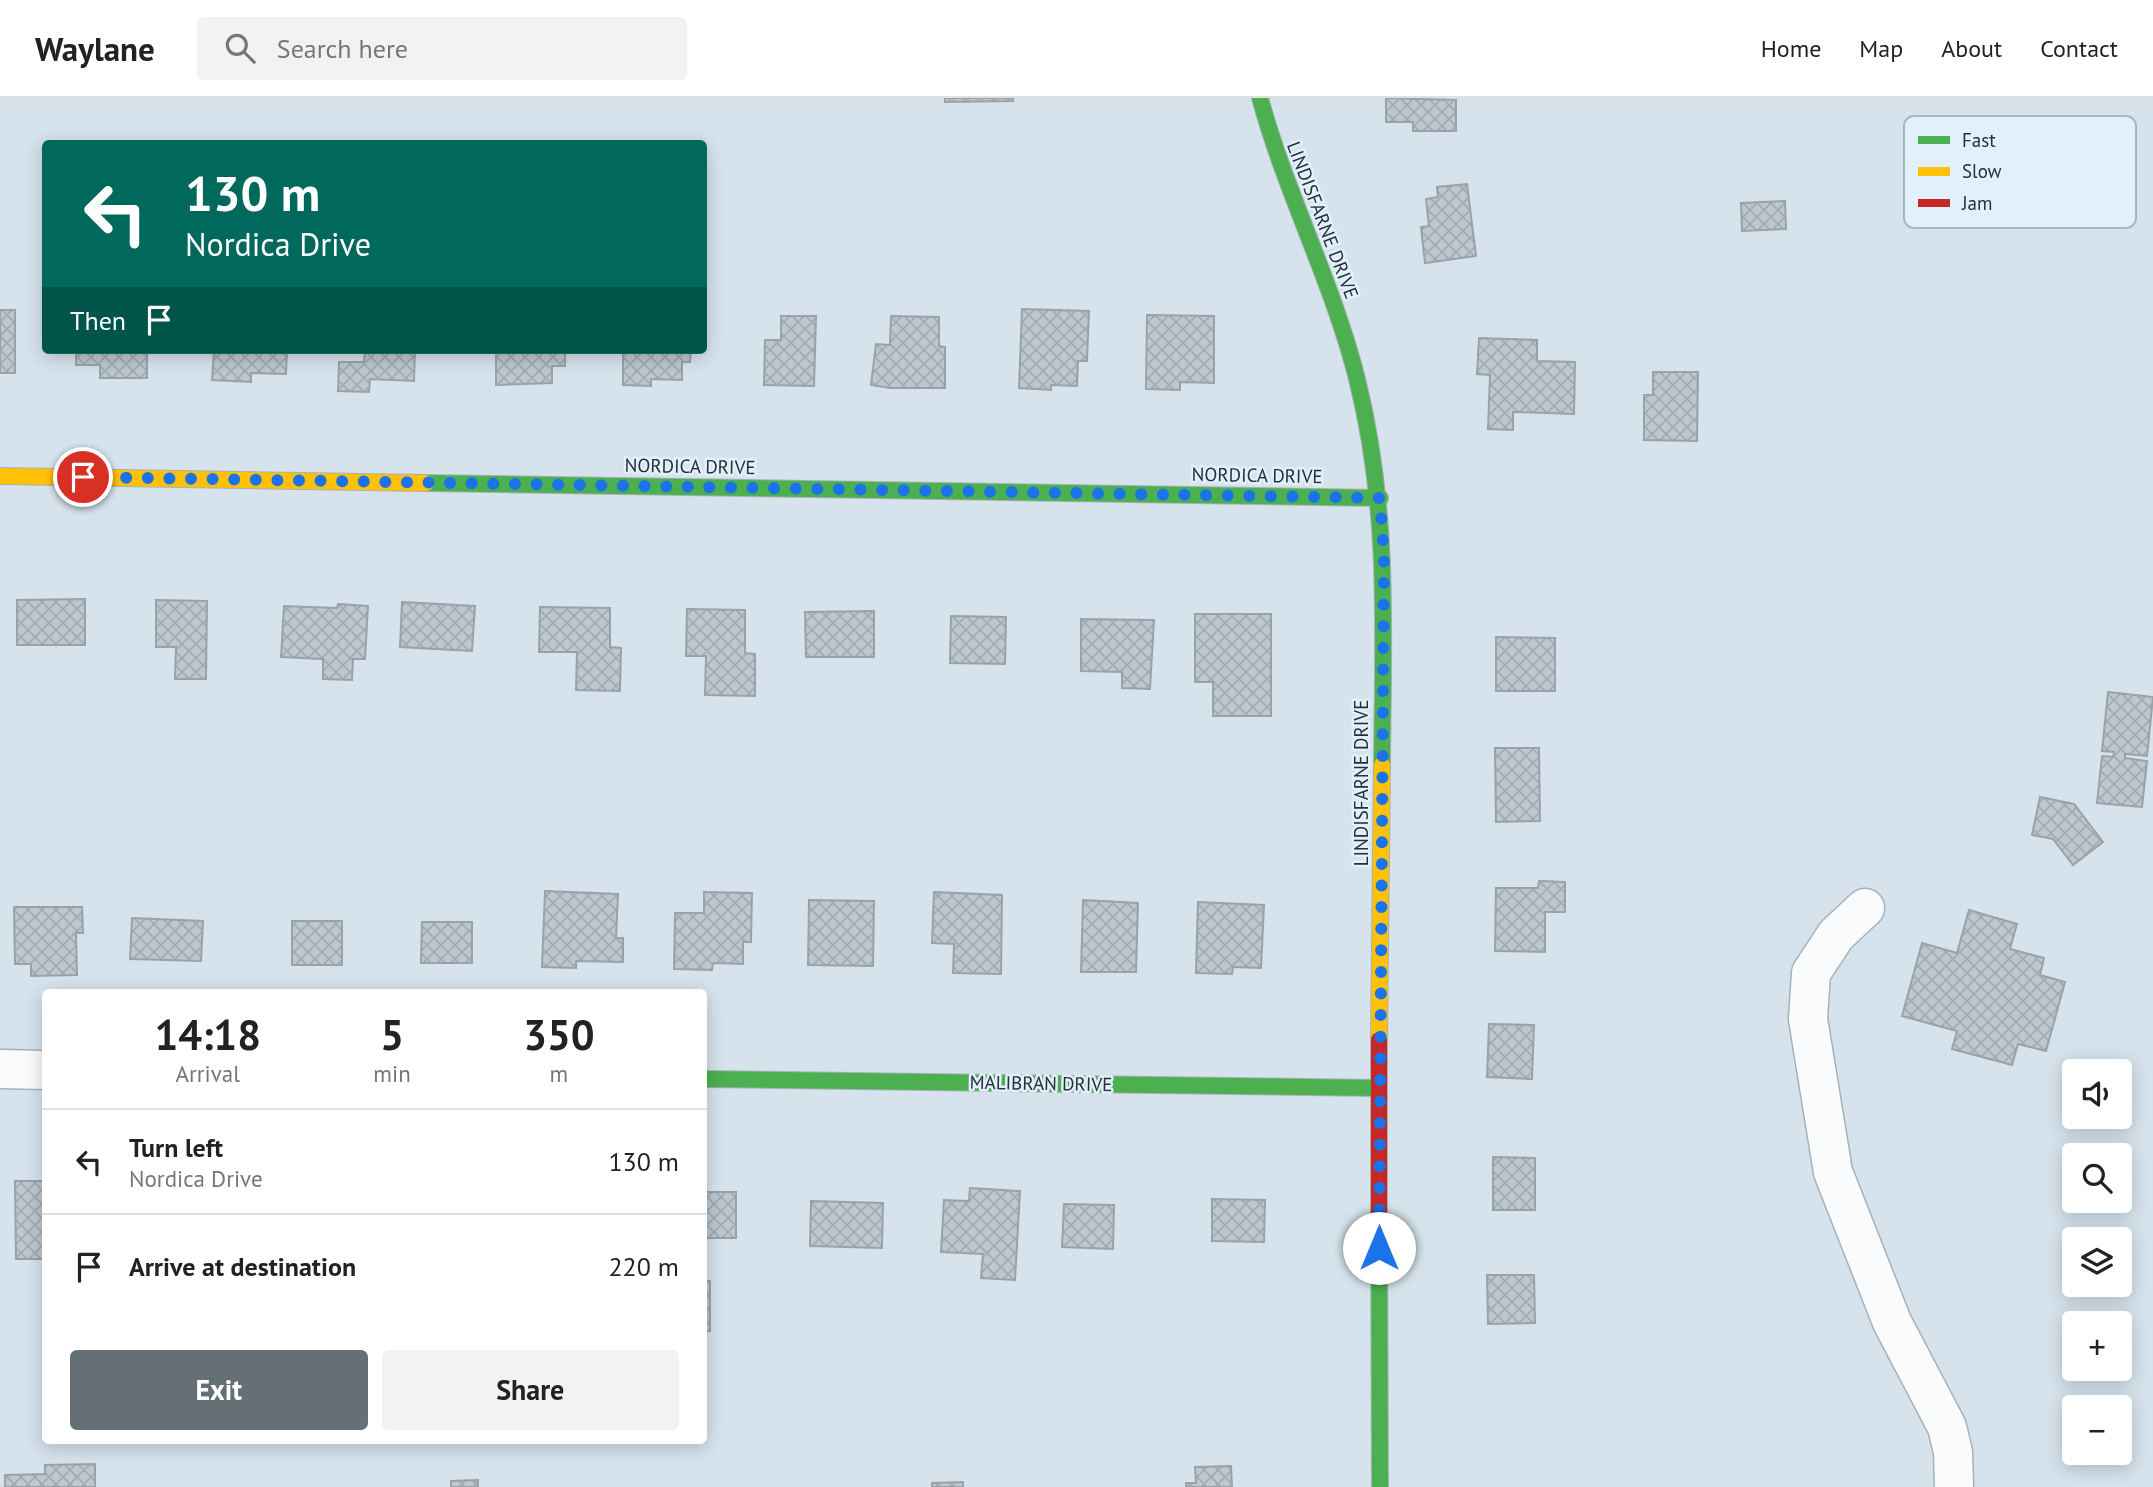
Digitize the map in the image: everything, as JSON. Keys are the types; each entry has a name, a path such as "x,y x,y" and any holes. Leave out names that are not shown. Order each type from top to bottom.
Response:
{"street":[{"name":"LINDISFARNE DRIVE","path":"1260,98 1295,211 1338,318 1354,368 1380,498 1384,558 1378,1088 1380,1487"},
{"name":"NORDICA DRIVE","path":"0,476 1380,498"},
{"path":"1865,908 1836,935 1811,974 1808,1019 1833,1172 1892,1322 1947,1427 1953,1452 1954,1487"},
{"path":"0,1069 42,1070"},
{"name":"MALIBRAN DRIVE","path":"707,1079 1378,1088"}],"building":[{"path":"945,98 1013,98 1013,101 945,102"},
{"path":"1386,98 1456,100 1456,131 1413,131 1413,122 1386,122"},
{"path":"1467,184 1476,256 1425,263 1421,227 1429,226 1426,199 1438,197 1437,187"},
{"path":"1785,201 1786,229 1742,231 1741,203"},
{"path":"1022,309 1089,311 1087,361 1078,361 1077,386 1051,385 1051,390 1019,388"},
{"path":"0,310 15,310 15,373 0,373"},
{"path":"1147,315 1214,316 1214,383 1180,382 1180,390 1146,389"},
{"path":"781,316 816,316 814,386 764,385 765,340 781,340"},
{"path":"891,316 939,317 939,346 945,347 945,388 890,388 871,385 876,344 890,345"},
{"path":"1479,338 1537,340 1537,361 1575,362 1574,414 1513,412 1513,430 1488,429 1490,375 1477,374"},
{"path":"76,354 147,354 147,378 100,378 100,365 76,365"},
{"path":"214,354 287,354 286,374 251,373 251,382 212,380"},
{"path":"365,354 415,354 414,381 370,379 369,392 338,391 339,362 364,362"},
{"path":"496,354 565,354 565,366 552,366 552,383 496,385"},
{"path":"623,354 691,354 690,362 682,362 682,380 651,379 651,386 623,385"},
{"path":"1653,372 1698,372 1697,441 1644,440 1644,395 1653,395"},
{"path":"85,599 85,645 17,645 17,600"},
{"path":"156,600 207,601 206,679 175,679 176,647 156,647"},
{"path":"402,602 475,606 472,651 400,647"},
{"path":"338,604 368,606 365,659 353,659 352,680 323,679 323,659 281,657 284,606 337,608"},
{"path":"540,607 610,608 610,647 621,648 620,691 576,690 577,652 539,652"},
{"path":"687,609 745,610 745,653 755,654 755,696 705,695 706,656 686,656"},
{"path":"874,611 874,657 806,657 805,612"},
{"path":"1195,614 1271,614 1271,716 1213,716 1213,682 1195,682"},
{"path":"951,616 1006,617 1005,664 950,663"},
{"path":"1081,619 1154,620 1150,689 1122,688 1122,672 1081,671"},
{"path":"1496,637 1555,638 1555,691 1496,691"},
{"path":"2108,692 2153,697 2147,756 2125,754 2125,758 2147,761 2142,807 2097,803 2102,756 2113,757 2114,752 2102,751"},
{"path":"1495,748 1539,748 1540,821 1496,822"},
{"path":"2040,797 2074,804 2103,842 2073,865 2053,839 2032,835"},
{"path":"1539,881 1565,882 1565,912 1545,912 1545,952 1495,951 1496,888 1538,888"},
{"path":"545,891 618,894 616,938 623,938 623,962 576,961 576,968 542,967"},
{"path":"704,892 752,893 751,942 743,942 743,964 713,963 712,970 674,969 675,913 704,913"},
{"path":"934,892 1002,895 1001,974 953,973 954,944 932,943"},
{"path":"809,900 874,901 873,966 808,965"},
{"path":"1083,900 1138,903 1136,972 1081,972"},
{"path":"1198,902 1264,905 1261,968 1233,967 1232,974 1196,973"},
{"path":"14,907 82,907 83,933 76,933 77,975 31,976 31,964 15,964"},
{"path":"1969,910 2017,924 2010,949 2044,958 2040,975 2065,982 2046,1051 2018,1044 2012,1065 1952,1049 1957,1031 1902,1016 1922,943 1957,953"},
{"path":"132,918 203,921 201,961 130,959"},
{"path":"292,921 342,921 342,965 292,965"},
{"path":"422,922 472,922 472,963 421,963"},
{"path":"1489,1024 1534,1025 1532,1079 1487,1077"},
{"path":"1493,1157 1535,1158 1535,1210 1493,1210"},
{"path":"15,1181 42,1181 42,1259 16,1259"},
{"path":"970,1188 1020,1191 1015,1280 981,1278 983,1254 941,1252 944,1200 969,1201"},
{"path":"707,1192 736,1192 736,1238 707,1238"},
{"path":"1212,1199 1265,1200 1264,1242 1212,1241"},
{"path":"811,1201 883,1203 882,1248 810,1246"},
{"path":"1064,1204 1114,1205 1113,1249 1062,1247"},
{"path":"1487,1275 1534,1275 1535,1323 1488,1324"},
{"path":"707,1280 710,1281 710,1331 707,1331"},
{"path":"95,1464 95,1487 5,1487 5,1475 45,1474 45,1465"},
{"path":"1231,1466 1232,1487 1186,1487 1186,1483 1196,1483 1195,1467"},
{"path":"478,1480 478,1487 451,1487 451,1481"},
{"path":"963,1482 963,1487 932,1487 932,1483"}],"traffic: fast":[{"path":"1260,98 1347,343 1368,428 1380,524 1382,572 1382,765"},
{"path":"426,483 1380,498"},
{"path":"707,1079 1378,1088"},
{"path":"1379,1221 1380,1487"}],"traffic: slow":[{"path":"0,476 426,483"},
{"path":"1379,1040 1382,765"}],"traffic: jam":[{"path":"1379,1040 1379,1221"}],"route":[{"path":"83,477 1380,498 1384,558 1378,1088 1379,1248"}]}
